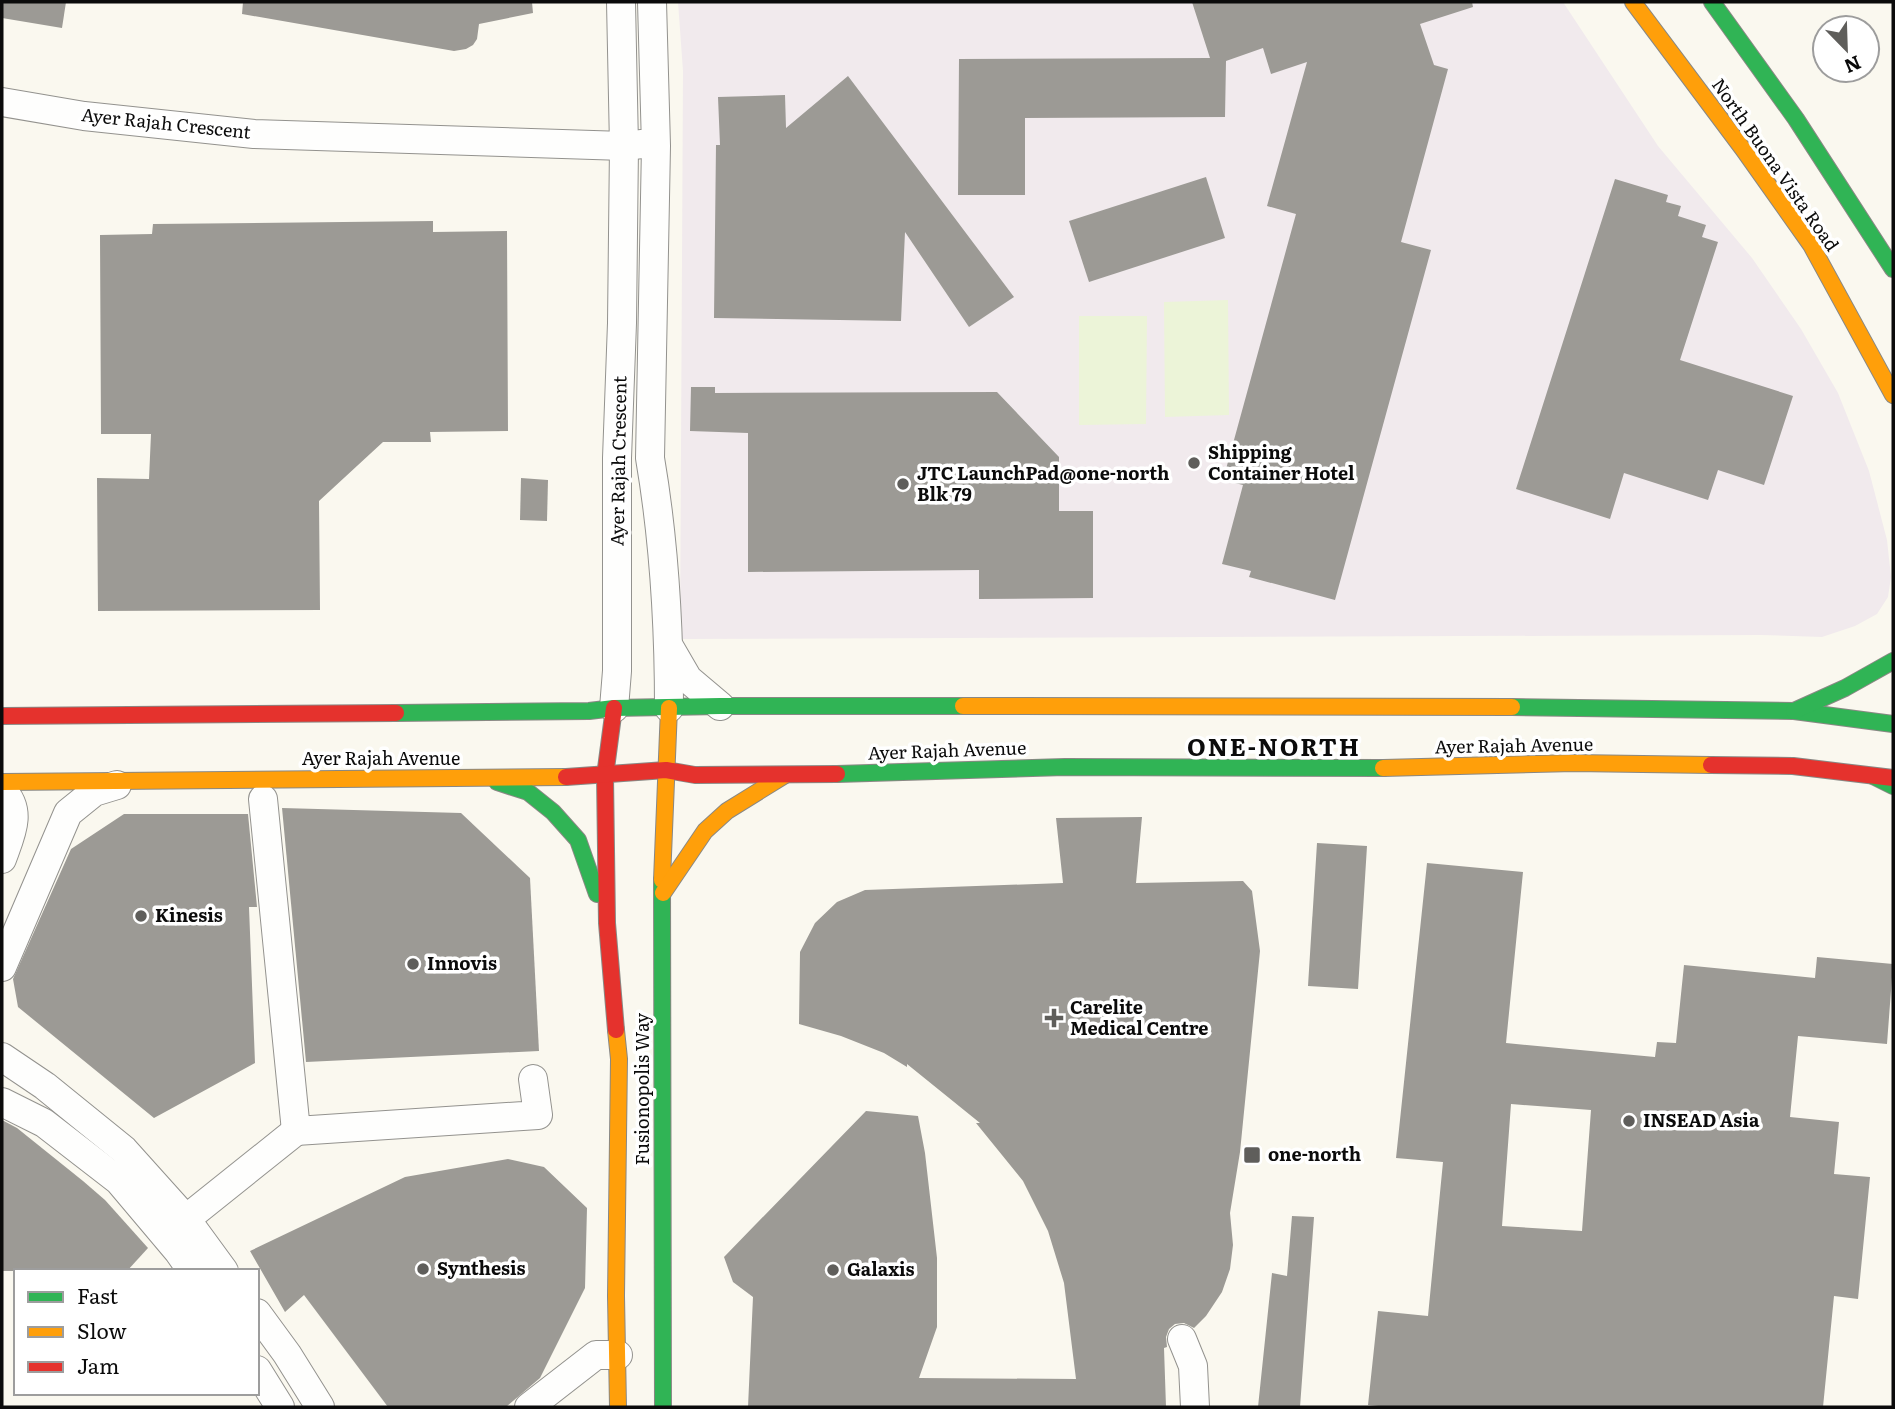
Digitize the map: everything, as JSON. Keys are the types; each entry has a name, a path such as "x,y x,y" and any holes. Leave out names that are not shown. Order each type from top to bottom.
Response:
{"street":[{"name":"Ayer Rajah Crescent","path":"606,776 617,671 617,458 624,146 621,2"},
{"name":"Ayer Rajah Crescent","path":"652,2 656,143 650,458 658,505 669,646 670,708 666,770"},
{"name":"North Buona Vista Road","path":"1633,2 1811,245 1893,394"},
{"path":"1712,2 1797,119 1893,269"},
{"name":"Ayer Rajah Crescent","path":"2,102 84,116 254,134 624,146 656,143"},
{"path":"669,646 688,678 720,706"},
{"path":"1794,711 1845,688 1893,661"},
{"name":"Ayer Rajah Avenue","path":"2,716 589,711 720,706 1387,705 1794,711 1893,724"},
{"name":"Ayer Rajah Avenue","path":"2,782 606,776 666,770 695,775 785,775 1065,767 1381,768 1574,764 1793,766 1893,778"},
{"name":"Fusionopolis Way","path":"663,1407 661,896 668,786 666,770"},
{"path":"661,896 705,831 727,810 785,775"},
{"name":"Fusionopolis Way","path":"606,776 607,923 619,1059 616,1296 618,1407"},
{"path":"1873,776 1893,786"},
{"path":"486,778 528,792 553,811 578,841 607,923"},
{"path":"2,967 68,813 94,792 129,781"},
{"path":"2,790 13,804 14,815 2,859"},
{"path":"263,799 296,1131"},
{"path":"2,1057 45,1086 124,1150 186,1219 223,1269"},
{"path":"186,1219 296,1131 538,1115 533,1079"},
{"path":"2,1102 44,1123 119,1181 191,1269"},
{"path":"259,1316 320,1407"},
{"path":"1182,1339 1193,1366 1195,1407"},
{"path":"529,1407 596,1355 618,1355"},
{"path":"259,1373 280,1407"}],"shaded area":[{"path":"678,2 1563,2 1658,146 1752,258 1801,329 1838,393 1869,471 1887,540 1891,577 1888,597 1877,614 1855,626 1822,637 1761,635 680,639 683,71"}],"green space":[{"path":"1228,300 1229,415 1165,417 1164,302"},
{"path":"1079,316 1147,316 1146,424 1079,425"}],"building":[{"path":"2,2 66,2 62,28 2,18"},
{"path":"243,2 532,2 533,13 479,24 477,39 473,45 454,51 242,14"},
{"path":"1192,2 1472,2 1473,7 1420,24 1434,65 1448,69 1401,242 1431,250 1335,600 1249,577 1251,571 1222,564 1243,485 1223,480 1296,214 1267,206 1307,62 1271,74 1263,48 1226,61 1225,117 1025,118 1025,195 958,195 959,59 1210,58"},
{"path":"848,76 1014,297 969,327 905,232 901,321 714,318 716,145 720,145 718,97 785,95 786,128"},
{"path":"1206,177 1225,238 1089,282 1069,221"},
{"path":"1615,179 1668,195 1666,202 1681,206 1678,216 1706,225 1702,237 1718,242 1680,360 1793,396 1764,485 1718,470 1708,500 1624,473 1610,519 1516,489"},
{"path":"433,221 433,232 507,231 508,431 430,432 431,442 383,442 319,501 320,610 98,611 97,478 149,479 151,434 101,434 100,235 152,234 153,224"},
{"name":"JTC LaunchPad@one-north Blk 79","path":"691,387 715,387 715,393 997,392 1059,457 1059,511 1093,511 1093,598 979,599 979,570 748,572 748,433 690,431"},
{"path":"521,478 548,480 547,521 520,520"},
{"name":"Innovis","path":"282,808 461,813 530,878 539,1051 306,1062"},
{"name":"Kinesis","path":"124,814 248,814 257,907 249,907 255,1063 154,1118 18,1007 13,979 71,849"},
{"path":"1142,817 1136,883 1243,881 1252,891 1260,951 1240,1152 1230,1213 1233,1245 1230,1269 1222,1292 1206,1316 1194,1328 1184,1323 1175,1324 1169,1329 1167,1347 1164,1348 1166,1407 748,1407 753,1297 733,1282 724,1257 866,1111 918,1116 937,1258 937,1327 919,1378 1076,1379 1064,1283 1048,1231 1023,1181 976,1123 980,1123 907,1064 907,1067 884,1053 841,1036 799,1024 800,952 815,923 837,902 865,890 1063,883 1056,818"},
{"path":"1317,843 1367,846 1358,989 1308,986"},
{"path":"1427,863 1523,872 1506,1043 1655,1057 1657,1042 1676,1043 1684,965 1815,978 1817,957 1893,964 1887,1044 1798,1036 1790,1117 1839,1122 1834,1174 1870,1177 1858,1299 1834,1296 1823,1407 1368,1405 1378,1311 1428,1316 1443,1162 1396,1158","holes":["1511,1104 1591,1110 1582,1231 1502,1226"]},
{"path":"2,1120 17,1128 105,1200 148,1248 129,1269 2,1271"},
{"name":"Synthesis","path":"508,1159 544,1167 587,1208 585,1288 540,1378 506,1407 388,1407 304,1295 285,1312 250,1251 405,1177"},
{"path":"1292,1216 1314,1217 1300,1407 1258,1407 1272,1273 1287,1276"}],"traffic: fast":[{"path":"1712,2 1796,119 1893,269"},
{"path":"1794,711 1845,688 1893,661"},
{"path":"396,713 589,711 720,706 963,706"},
{"path":"1512,707 1794,711 1893,724"},
{"path":"837,774 1065,767 1383,768"},
{"path":"1873,776 1893,786"},
{"path":"497,782 528,792 553,812 578,840 597,894"},
{"path":"662,880 663,1407"}],"traffic: slow":[{"path":"1633,2 1811,245 1893,395"},
{"path":"963,706 1512,707"},
{"path":"662,880 669,708"},
{"path":"1383,768 1574,763 1711,765"},
{"path":"663,893 705,831 727,811 785,775"},
{"path":"2,782 566,777"},
{"path":"616,1030 619,1059 616,1296 618,1407"}],"traffic: jam":[{"path":"614,708 605,776 607,923 616,1030"},
{"path":"2,716 396,713"},
{"path":"1711,765 1793,766 1893,778"},
{"path":"566,777 666,770 695,775 837,774"}],"place":[{"name":"Shipping Container Hotel","path":"1194,463"},
{"name":"JTC LaunchPad@one-north Blk 79","path":"903,484"},
{"name":"Kinesis","path":"141,916"},
{"name":"Innovis","path":"413,964"},
{"name":"Carelite Medical Centre","path":"1054,1018"},
{"name":"INSEAD Asia","path":"1629,1121"},
{"name":"one-north","path":"1252,1155"},
{"name":"Synthesis","path":"423,1269"},
{"name":"Galaxis","path":"833,1270"}],"district":[{"name":"ONE-NORTH","path":"1274,748"}]}
